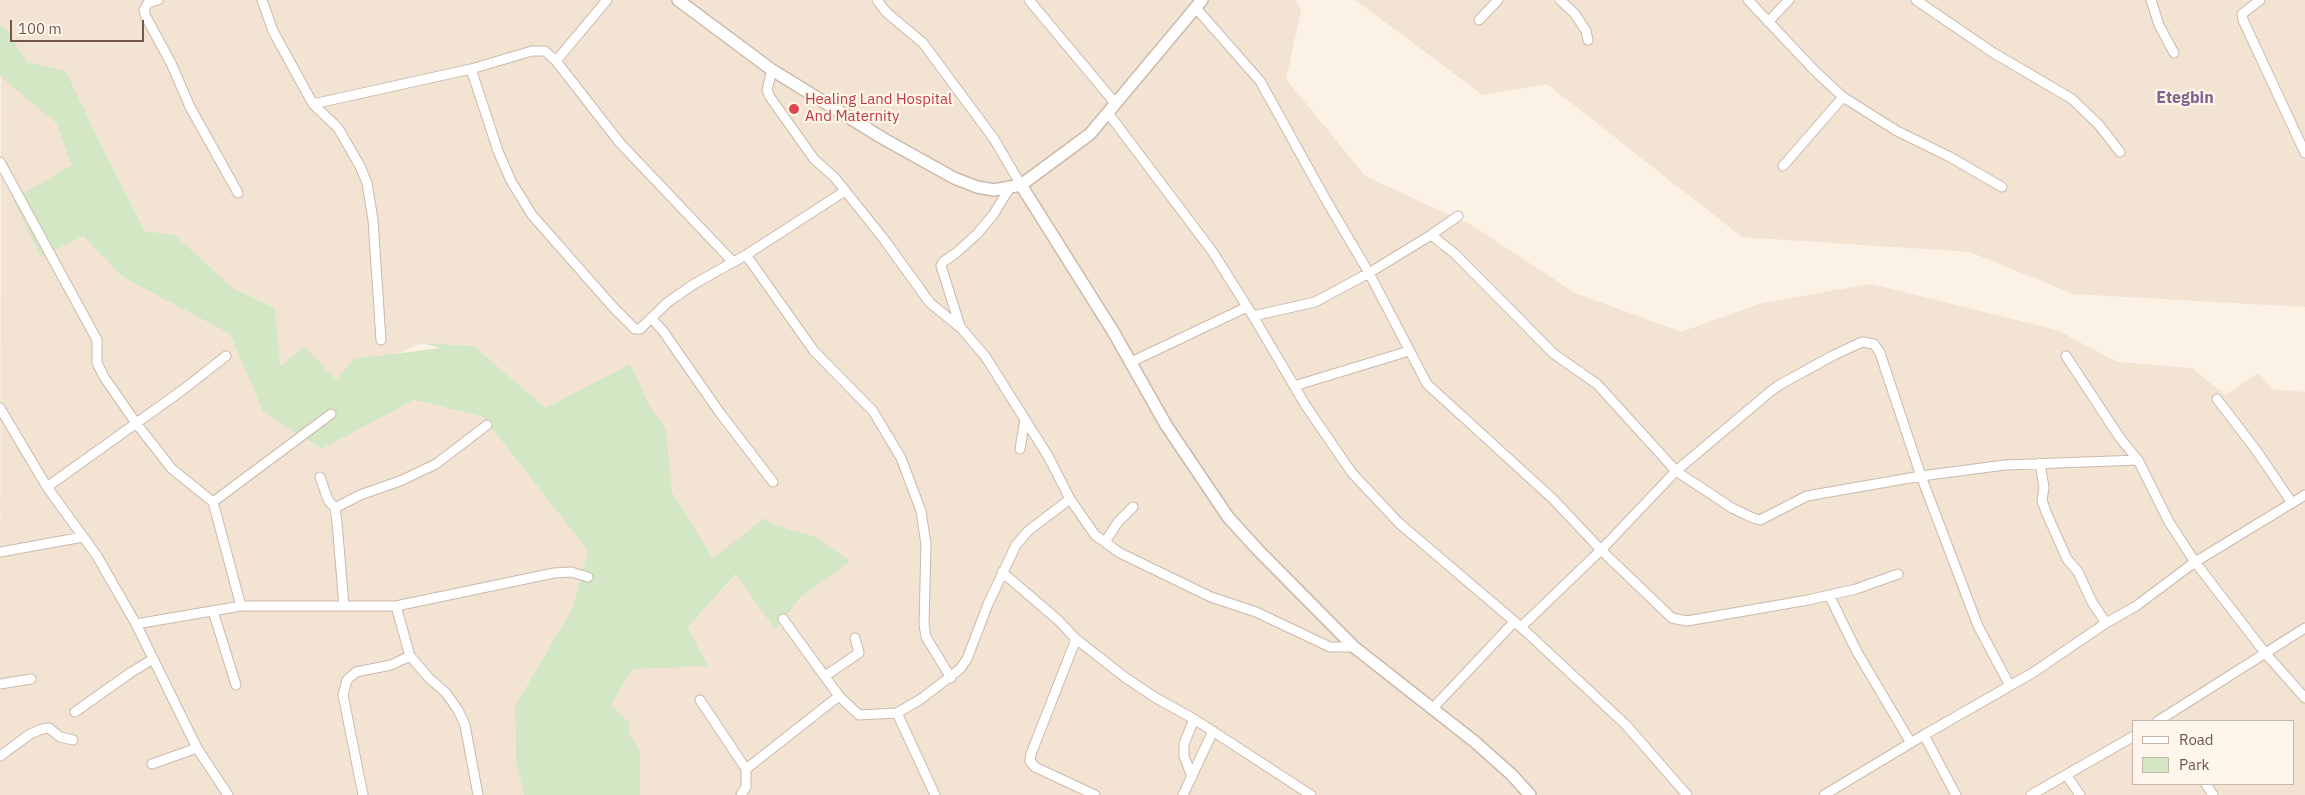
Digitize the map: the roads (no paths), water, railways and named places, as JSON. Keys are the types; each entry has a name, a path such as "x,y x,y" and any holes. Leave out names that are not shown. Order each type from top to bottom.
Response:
{"street":[{"path":"158,0 148,3 144,10 146,17 171,63 190,106 238,193"},
{"path":"262,0 273,31 313,104 338,128 360,166 367,183 373,220 381,340"},
{"path":"556,61 607,0"},
{"path":"678,0 772,70 884,139 954,178 977,188 994,190 1009,189 1021,185 1076,146 1108,113 1198,4 1260,81 1369,273 1427,384 1553,499 1601,550 1672,618 1679,621 1829,595 1877,583 1898,574"},
{"path":"877,0 886,12 923,43 994,139 1131,362 1166,425 1228,517 1354,647 1433,708 1497,762 1530,795"},
{"path":"1029,0 1115,103"},
{"path":"1479,20 1498,0"},
{"path":"1560,0 1575,14 1586,31 1588,40"},
{"path":"1748,0 1816,72 1843,97 1897,131 1950,157 2002,187"},
{"path":"1768,22 1789,0"},
{"path":"1916,0 1992,52 2072,100 2099,125 2120,152"},
{"path":"2152,0 2159,25 2174,53"},
{"path":"2260,0 2242,14 2243,20 2305,153"},
{"path":"313,104 471,69 532,51 545,52 556,61 620,143 733,262"},
{"path":"471,69 498,151 511,181 532,215 606,300 636,329 640,329 668,302 694,284 746,255 845,191"},
{"path":"772,70 767,90 770,97 814,159 835,178 883,238 930,303 961,328 994,369 1048,456 1070,499 1083,520 1095,534 1120,553 1211,597 1256,612 1330,647 1354,647"},
{"path":"1783,166 1843,97"},
{"path":"1108,113 1212,251 1294,386 1352,473 1399,524 1518,625 1626,725 1687,795"},
{"path":"0,162 97,340 98,363 104,377 172,469 213,502 241,606"},
{"path":"961,328 941,266 943,262 977,234 994,215 1009,189"},
{"path":"1253,316 1315,302 1369,273 1458,216"},
{"path":"1431,235 1454,253 1554,354 1597,384 1676,471 1732,508 1760,520 1807,496 1921,476 2005,465 2138,460"},
{"path":"746,255 814,351 873,411 901,458 921,511 926,545 924,624 926,637 951,678"},
{"path":"1131,362 1247,307"},
{"path":"652,319 663,331 720,413 773,482"},
{"path":"1433,708 1518,625 1601,550 1676,471 1780,384 1834,354 1862,342 1874,344 1880,353 1921,476 1978,626 2010,686"},
{"path":"1294,386 1409,351"},
{"path":"48,487 184,389 226,356"},
{"path":"2066,356 2120,438 2138,460 2169,522 2195,562 2266,654 2305,698"},
{"path":"2217,399 2256,450 2292,503"},
{"path":"0,408 48,487 97,556 136,624 197,748 228,795"},
{"path":"213,502 331,414"},
{"path":"1020,449 1024,419"},
{"path":"334,508 360,495 400,481 436,464 488,425"},
{"path":"2040,463 2044,488 2042,500 2046,512 2067,559 2078,572 2092,602 2106,623"},
{"path":"320,477 328,500 334,508 344,606"},
{"path":"1824,795 1839,791 1911,743 2010,686 2106,623 2136,606 2195,562 2305,495"},
{"path":"783,619 839,696 858,715 898,713 951,678 967,659 1002,572 1016,545 1028,531 1070,499"},
{"path":"1105,542 1118,522 1133,507"},
{"path":"0,552 83,537"},
{"path":"136,624 241,606 396,606 554,574 571,572 588,577"},
{"path":"1002,572 1076,638 1126,678 1213,731 1311,795"},
{"path":"1829,595 1857,652 1911,743"},
{"path":"396,606 410,656 429,678 446,693 458,710 465,725 478,795"},
{"path":"213,611 236,685"},
{"path":"2164,720 2305,628"},
{"path":"825,676 860,653 855,638"},
{"path":"1076,638 1031,754 1030,761 1035,767 1095,795"},
{"path":"363,795 343,695 347,680 356,672 391,666 410,656"},
{"path":"75,712 130,672 153,659"},
{"path":"0,684 31,679"},
{"path":"746,769 839,696"},
{"path":"700,700 746,769 746,787 741,795"},
{"path":"898,713 935,795"},
{"path":"1192,777 1184,756 1184,744 1194,719"},
{"path":"0,756 30,734 42,729 49,728 60,737 73,740"},
{"path":"1183,795 1213,731"},
{"path":"1924,736 1956,795"},
{"path":"2031,795 2132,737"},
{"path":"152,764 197,748"},
{"path":"2067,776 2080,795"}],"place":[{"name":"Healing Land Hospital And Maternity","path":"794,109"}],"district":[{"name":"Etegbin","path":"2185,98"}]}
